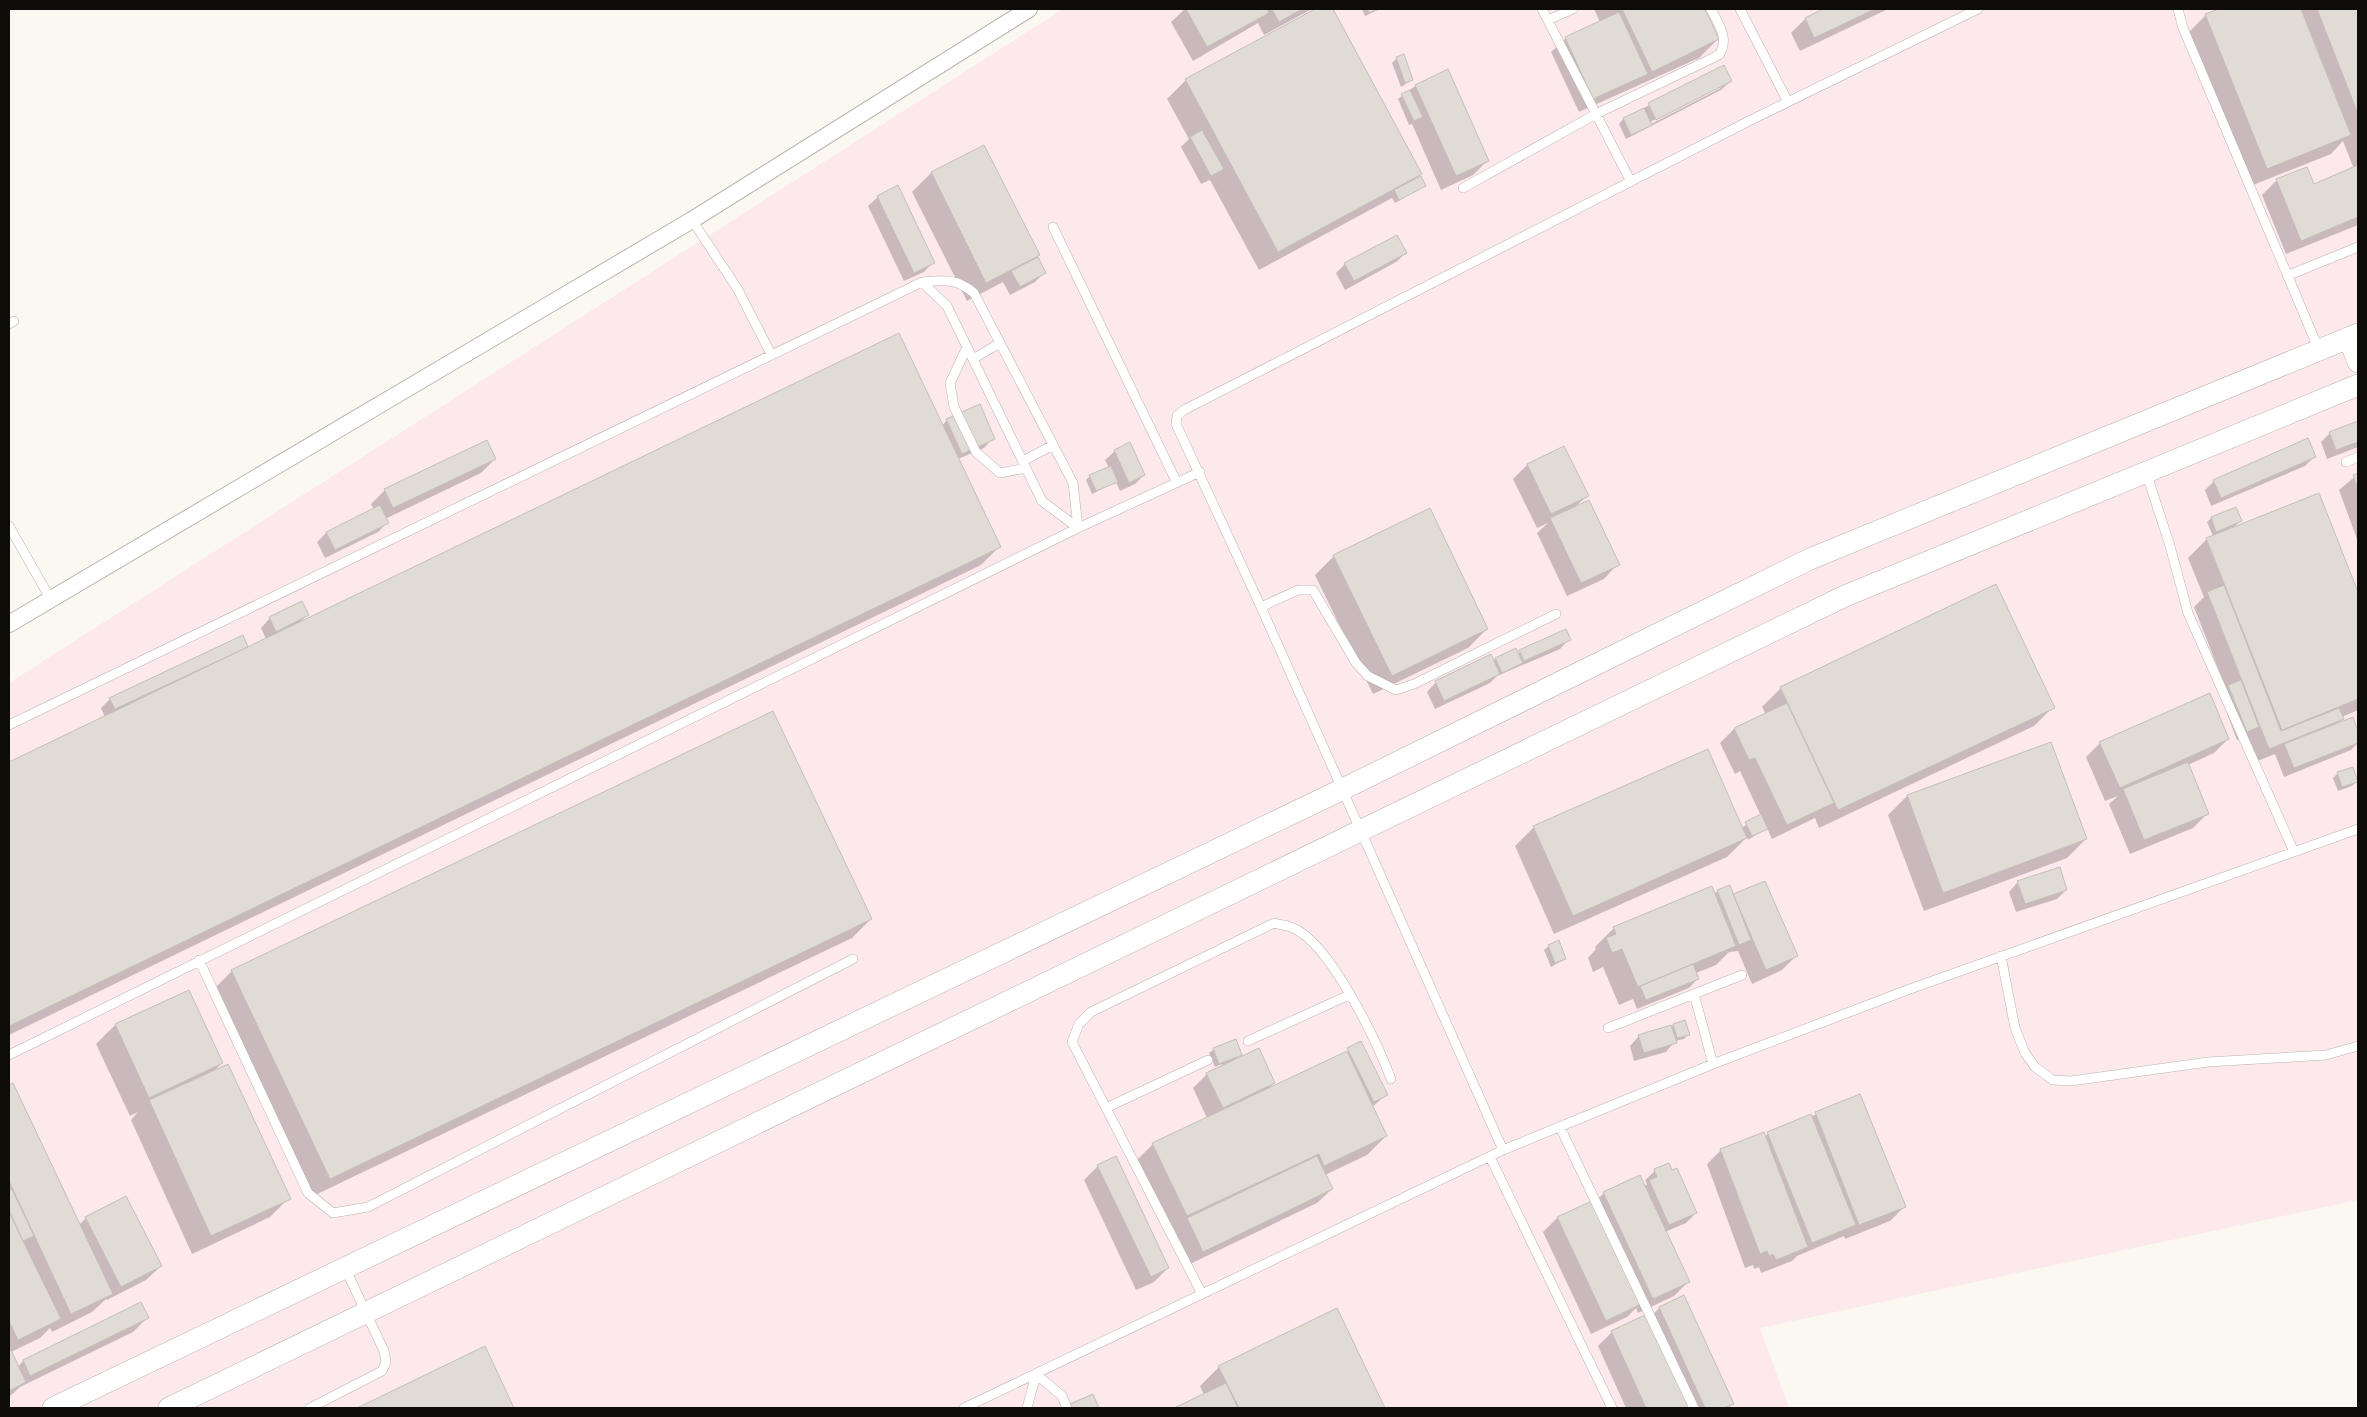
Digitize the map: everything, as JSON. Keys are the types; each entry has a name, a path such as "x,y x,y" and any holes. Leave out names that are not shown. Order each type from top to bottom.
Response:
{"street":[{"path":"9,624 696,226 1029,9"},
{"path":"53,1408 1341,790 1810,559 2353,336 2358,362"},
{"path":"169,1408 1845,596 2358,385"}],"lane":[{"path":"1542,9 1631,182"},
{"path":"1548,20 1573,9"},
{"path":"1463,188 1596,114 1719,55 1725,44 1724,35 1711,9"},
{"path":"1740,9 1788,102"},
{"path":"1503,1150 1200,472 1176,424 1177,416 1184,410 1788,102 1978,9"},
{"path":"2178,9 2183,28 2319,350"},
{"path":"696,226 737,288 771,354"},
{"path":"1053,226 1177,483"},
{"path":"2288,275 2358,247"},
{"path":"9,725 922,282 944,280 963,284 974,293 1073,483 1078,528"},
{"path":"922,282 948,306 1042,502 1078,528"},
{"path":"973,359 1000,343"},
{"path":"967,347 950,383 954,407 976,452 1000,473 1025,465 1053,445"},
{"path":"2346,462 2358,457"},
{"path":"9,1055 1078,528 1200,472"},
{"path":"2146,472 2170,546 2188,614 2294,852"},
{"path":"9,526 51,600"},
{"path":"1260,606 1298,590 1313,590 1356,664 1368,676 1396,690 1414,684 1556,614"},
{"path":"964,1408 1503,1150 1712,1064 2001,956 2358,829"},
{"path":"1202,1294 1072,1042 1079,1024 1091,1012 1274,923 1294,928 1318,947 1349,995 1382,1054 1391,1079"},
{"path":"2001,956 2015,1028 2025,1053 2035,1066 2053,1080 2071,1081 2208,1062 2326,1055 2358,1046"},
{"path":"199,960 308,1193 334,1213 368,1207 853,959"},
{"path":"1608,1028 1742,975"},
{"path":"1694,994 1712,1064"},
{"path":"1248,1041 1349,995"},
{"path":"1106,1108 1208,1060"},
{"path":"1560,1127 1694,1408"},
{"path":"1490,1157 1612,1408"},
{"path":"310,1408 382,1371 386,1362 384,1351 345,1268"},
{"path":"1027,1408 1036,1374"},
{"path":"1036,1374 1062,1396 1067,1408"}],"shaded area":[{"path":"1063,9 2358,9 2358,1200 1760,1328 1789,1408 9,1408 9,683"}],"building":[{"path":"1186,9 1267,9 1269,13 1207,47"},
{"path":"1272,9 1302,9 1279,22"},
{"path":"1315,9 1333,9 1422,174 1278,252 1185,79"},
{"path":"1367,9 1379,9 1369,13"},
{"path":"1622,9 1705,9 1719,39 1652,72"},
{"path":"1823,9 1875,9 1814,38 1805,18"},
{"path":"2219,9 2301,9 2351,135 2267,169 2205,14"},
{"path":"2317,9 2358,9 2358,114"},
{"path":"1619,12 1648,74 1593,99 1565,37"},
{"path":"1404,54 1413,80 1405,83 1396,57"},
{"path":"1724,65 1732,81 1656,120 1648,103"},
{"path":"1448,69 1489,161 1456,176 1415,85"},
{"path":"1410,90 1423,117 1414,121 1401,94"},
{"path":"1644,108 1652,125 1631,135 1623,118"},
{"path":"1202,130 1224,169 1211,176 1190,137"},
{"path":"984,145 1040,255 986,283 931,172"},
{"path":"2358,165 2358,217 2301,241 2276,179 2307,167 2314,184"},
{"path":"1421,176 1426,186 1399,200 1394,190"},
{"path":"898,185 935,263 914,273 877,196"},
{"path":"1397,235 1407,253 1354,281 1344,263"},
{"path":"1038,257 1046,273 1020,287 1011,271"},
{"path":"899,333 1001,547 9,1026 9,762"},
{"path":"980,404 995,439 962,454 946,419"},
{"path":"2358,421 2358,442 2336,450 2329,432"},
{"path":"2308,438 2316,457 2221,498 2213,480"},
{"path":"487,440 496,459 393,508 384,489"},
{"path":"1130,442 1145,475 1129,483 1114,450"},
{"path":"1564,446 1589,496 1551,514 1527,464"},
{"path":"1111,466 1118,482 1096,491 1089,475"},
{"path":"2358,473 2358,490 2353,475"},
{"path":"2319,493 2358,592 2358,699 2282,730 2206,538"},
{"path":"1589,500 1620,565 1581,583 1550,518"},
{"path":"380,505 389,523 335,550 326,532"},
{"path":"2236,507 2242,521 2216,532 2211,517"},
{"path":"1430,508 1488,629 1392,676 1333,555"},
{"path":"1996,584 2055,708 1838,810 1780,687"},
{"path":"2224,585 2281,731 2339,708 2344,719 2269,749 2207,592"},
{"path":"302,601 309,615 276,632 269,617"},
{"path":"1566,629 1571,640 1524,661 1519,650"},
{"path":"243,635 248,647 115,709 109,698"},
{"path":"1516,648 1523,663 1502,673 1495,658"},
{"path":"1491,654 1500,674 1444,701 1435,681"},
{"path":"2241,680 2259,727 2247,732 2228,685"},
{"path":"2210,693 2229,739 2120,788 2099,742"},
{"path":"1787,703 1834,803 1787,825 1755,758 1749,760 1734,728"},
{"path":"773,711 872,919 330,1179 231,970"},
{"path":"2353,717 2358,731 2358,743 2294,768 2284,744"},
{"path":"2051,742 2087,839 1943,893 1907,795"},
{"path":"1708,749 1747,838 1573,916 1533,826"},
{"path":"2188,762 2209,814 2144,840 2123,789"},
{"path":"2353,767 2358,782 2342,787 2337,772"},
{"path":"1761,814 1768,829 1752,836 1745,822"},
{"path":"2060,867 2067,890 2025,904 2017,881"},
{"path":"1765,881 1798,956 1766,970 1733,894"},
{"path":"1730,885 1751,940 1739,945 1717,890"},
{"path":"1712,886 1736,946 1638,987 1622,949 1612,953 1606,938 1616,934 1613,927"},
{"path":"1559,940 1566,959 1555,963 1548,945"},
{"path":"1693,964 1699,979 1646,1000 1640,986"},
{"path":"189,990 223,1063 149,1098 115,1024"},
{"path":"1685,1020 1690,1035 1677,1038 1673,1024"},
{"path":"1671,1025 1677,1043 1644,1053 1638,1035"},
{"path":"1236,1039 1242,1055 1219,1064 1213,1048"},
{"path":"1361,1041 1388,1095 1374,1102 1347,1048"},
{"path":"1259,1048 1275,1083 1223,1108 1206,1073"},
{"path":"1347,1051 1387,1136 1324,1166 1319,1154 1187,1216 1152,1143"},
{"path":"228,1064 291,1199 211,1236 149,1100"},
{"path":"13,1083 113,1294 71,1314 9,1181 9,1085"},
{"path":"1860,1094 1906,1207 1859,1225 1815,1112"},
{"path":"1811,1114 1856,1225 1812,1243 1767,1132"},
{"path":"1764,1132 1808,1247 1776,1260 1773,1254 1769,1256 1767,1251 1760,1254 1720,1149"},
{"path":"1116,1156 1169,1268 1151,1277 1097,1165"},
{"path":"1317,1156 1333,1189 1203,1252 1187,1218"},
{"path":"1669,1163 1672,1170 1677,1168 1697,1213 1669,1225 1649,1180 1657,1177 1654,1169"},
{"path":"1640,1175 1690,1282 1653,1299 1603,1192"},
{"path":"12,1189 34,1236 23,1241 9,1210 9,1190"},
{"path":"126,1196 162,1266 121,1287 85,1217"},
{"path":"1594,1200 1643,1303 1606,1321 1557,1217"},
{"path":"9,1212 61,1319 18,1340 9,1321"},
{"path":"1684,1295 1734,1404 1724,1408 1705,1408 1659,1307"},
{"path":"141,1302 149,1318 30,1376 23,1360"},
{"path":"1337,1308 1385,1408 1239,1408 1218,1366"},
{"path":"1649,1313 1691,1408 1646,1408 1611,1331"},
{"path":"485,1346 514,1408 357,1408"},
{"path":"11,1350 26,1382 9,1391 9,1351"},
{"path":"1226,1383 1238,1408 1174,1408"},
{"path":"1093,1394 1099,1408 1072,1408 1070,1404"}]}
